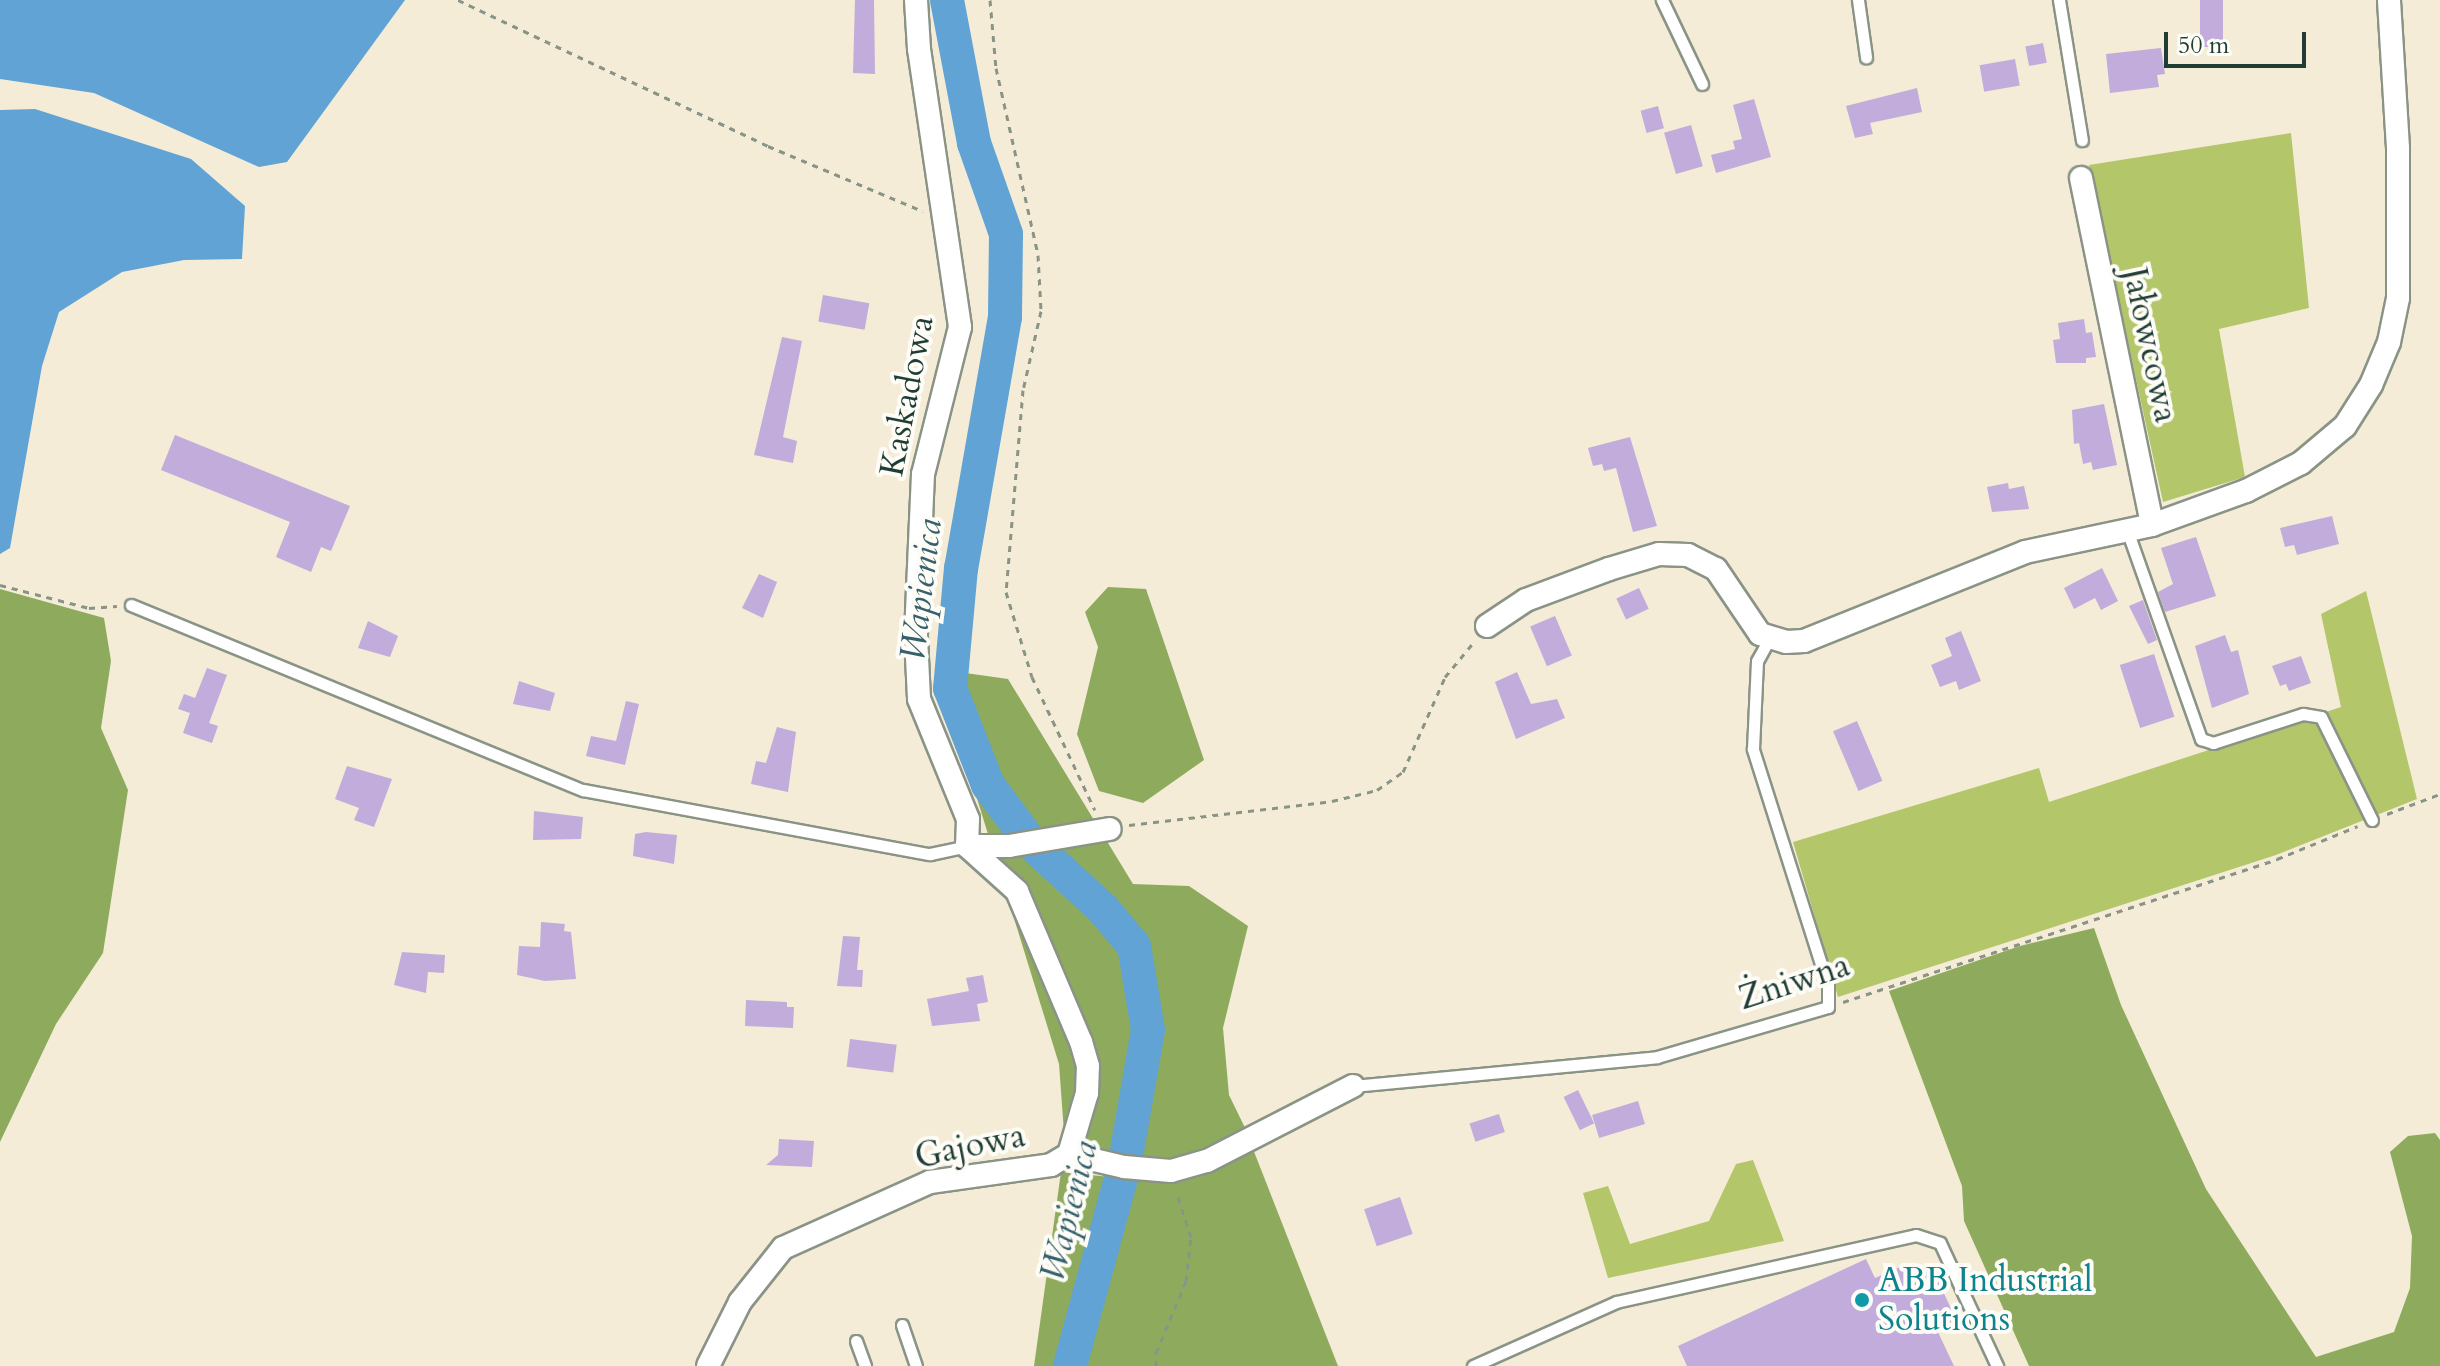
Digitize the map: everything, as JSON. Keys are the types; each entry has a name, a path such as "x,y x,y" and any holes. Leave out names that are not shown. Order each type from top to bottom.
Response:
{"street":[{"name":"Kaskadowa","path":"916,0 960,327 923,474 916,637 919,699 968,819 967,846"},
{"path":"1487,626 1526,600 1609,569 1659,554 1688,555 1716,569 1760,634 1769,639 1804,641 2025,552 2152,525 2246,491 2301,463 2345,426 2371,385 2389,342 2401,253 2389,0"},
{"name":"Jałowcowa","path":"2081,178 2152,525"},
{"path":"967,846 1009,846 1110,829"},
{"name":"Gajowa","path":"708,1366 740,1302 783,1248 930,1182 1051,1165 1069,1154 1087,1093 1088,1066 1081,1042 1017,891 967,846"},
{"name":"Żniwna","path":"1165,1171 1207,1161 1353,1086"},
{"path":"1069,1154 1165,1171"}],"lane":[{"path":"1662,0 1702,84"},
{"path":"1858,0 1866,57"},
{"path":"2059,0 2082,140"},
{"path":"2127,530 2201,739 2213,743 2303,714 2321,717 2372,820"},
{"path":"131,605 583,790 930,854 967,846"},
{"path":"1769,639 1757,661 1753,749 1828,986 1828,1007"},
{"name":"Żniwna","path":"1353,1086 1657,1057 1828,1007"},
{"path":"1473,1366 1616,1302 1916,1235 1940,1243 1997,1366"},
{"path":"902,1325 916,1366"},
{"path":"856,1341 865,1366"}],"path":[{"path":"458,0 768,146 945,220"},
{"path":"990,0 996,68 1038,255 1041,311 1023,390 1006,592 1032,677 1085,796 1110,829 1332,801 1377,790 1403,772 1445,677 1487,626"},
{"path":"0,585 89,608 131,605"},
{"name":"Żniwna","path":"1828,1007 2277,859 2440,794"},
{"path":"1156,1366 1156,1353 1186,1281 1191,1237 1165,1171"}],"green space":[{"path":"2291,133 2309,308 2219,329 2245,477 2163,502 2089,165"},
{"path":"1108,587 1146,589 1204,760 1143,803 1099,791 1077,734 1098,647 1085,612"},
{"path":"0,589 104,618 111,661 101,728 128,790 103,953 56,1024 0,1142"},
{"path":"2366,591 2417,799 2276,855 1838,997 1793,842 2039,768 2049,802 2341,707 2321,614"},
{"path":"937,669 1008,679 1133,884 1189,886 1248,926 1223,1028 1229,1095 1249,1136 1171,1167 1065,1146 1059,1064"},
{"path":"2094,928 2121,1005 2206,1189 2316,1357 2394,1332 2410,1288 2412,1236 2390,1152 2408,1136 2435,1133 2440,1140 2440,1366 2029,1366 1964,1221 1962,1186 1889,991 2020,946"},
{"path":"1251,1144 1338,1366 1084,1366 1138,1173"},
{"path":"1753,1160 1784,1241 1608,1278 1583,1193 1608,1186 1630,1244 1709,1221 1736,1164"},
{"path":"1061,1172 1111,1177 1057,1366 1034,1366"}],"water":[{"path":"0,0 405,0 287,162 259,167 94,93 0,79"},
{"path":"35,109 191,159 245,206 242,259 184,260 122,272 59,312 42,366 10,548 0,554 0,110"}],"building":[{"path":"855,0 874,0 875,74 853,73"},
{"path":"2200,0 2223,0 2223,47 2200,47"},
{"path":"2043,43 2047,63 2029,66 2025,46"},
{"path":"2161,48 2165,74 2157,75 2159,87 2110,93 2106,54"},
{"path":"2015,59 2020,86 1984,92 1980,65"},
{"path":"1917,88 1922,112 1870,123 1873,134 1855,138 1846,106"},
{"path":"1754,99 1771,157 1716,173 1711,155 1735,149 1733,141 1742,139 1733,105"},
{"path":"1658,106 1664,128 1647,133 1641,111"},
{"path":"1691,125 1703,166 1676,174 1664,133"},
{"path":"823,295 869,303 865,330 818,322"},
{"path":"2084,319 2086,333 2092,332 2096,357 2086,358 2086,363 2056,363 2053,340 2060,339 2058,323"},
{"path":"782,337 802,341 783,437 797,441 793,463 754,455"},
{"path":"2104,404 2117,465 2093,470 2091,462 2083,464 2079,443 2074,444 2072,410"},
{"path":"175,435 350,506 331,551 321,547 311,572 276,557 290,522 161,470"},
{"path":"1630,437 1657,526 1633,532 1616,468 1604,471 1602,464 1593,466 1588,448"},
{"path":"2008,483 2009,489 2024,486 2029,509 1992,512 1987,487"},
{"path":"2332,516 2339,544 2297,555 2294,545 2285,547 2280,528"},
{"path":"2196,537 2216,596 2165,612 2158,592 2173,584 2161,548"},
{"path":"2102,568 2118,601 2101,610 2095,598 2074,609 2064,588"},
{"path":"759,574 777,582 763,618 742,608"},
{"path":"1639,588 1649,609 1626,619 1616,599"},
{"path":"2143,600 2157,640 2148,644 2129,606"},
{"path":"1555,616 1572,656 1547,666 1530,627"},
{"path":"368,621 398,636 390,657 358,648"},
{"path":"1961,631 1981,681 1959,690 1956,681 1940,687 1931,665 1952,656 1945,638"},
{"path":"2225,635 2231,652 2238,650 2249,694 2212,708 2195,646"},
{"path":"2154,654 2174,717 2140,728 2120,665"},
{"path":"2301,656 2311,683 2289,691 2286,684 2280,686 2272,666"},
{"path":"207,668 227,675 209,723 218,726 212,743 183,733 190,713 178,709 184,694 195,698"},
{"path":"1517,672 1531,704 1557,699 1565,718 1516,739 1495,682"},
{"path":"519,681 555,693 550,711 513,704"},
{"path":"626,701 639,704 625,765 586,756 591,736 616,741"},
{"path":"1857,721 1882,781 1858,791 1833,731"},
{"path":"777,727 796,732 788,792 751,784 756,761 766,763"},
{"path":"347,766 392,779 374,827 354,820 359,808 335,799"},
{"path":"534,811 583,817 581,839 533,840"},
{"path":"635,834 677,835 674,864 633,856"},
{"path":"541,922 565,924 564,931 571,932 576,979 545,981 517,975 519,946 540,947"},
{"path":"843,936 860,937 857,970 863,970 862,987 837,986"},
{"path":"402,952 445,955 444,973 428,972 426,993 394,985"},
{"path":"983,975 988,1002 977,1004 980,1021 932,1026 927,999 969,991 966,978"},
{"path":"746,1000 787,1002 787,1007 794,1007 793,1028 745,1026"},
{"path":"850,1039 897,1045 893,1073 847,1067"},
{"path":"1578,1090 1594,1123 1580,1130 1564,1097"},
{"path":"1638,1101 1645,1124 1599,1138 1592,1115"},
{"path":"1499,1114 1505,1132 1475,1142 1470,1124"},
{"path":"779,1139 814,1141 812,1167 766,1165 778,1155"},
{"path":"1400,1197 1413,1234 1377,1246 1364,1209"},
{"name":"ABB Industrial Solutions","path":"1866,1259 1875,1278 1907,1264 1911,1272 1930,1264 1957,1321 1937,1330 1954,1366 1687,1366 1678,1346"}],"waterway":[{"name":"Wapienica","path":"947,0 974,143 1006,234 1005,317 961,568 950,688 988,785 1031,843 1103,909 1134,946 1148,1030 1124,1167 1070,1366"}],"place":[{"name":"ABB Industrial Solutions","path":"1862,1300"}]}
